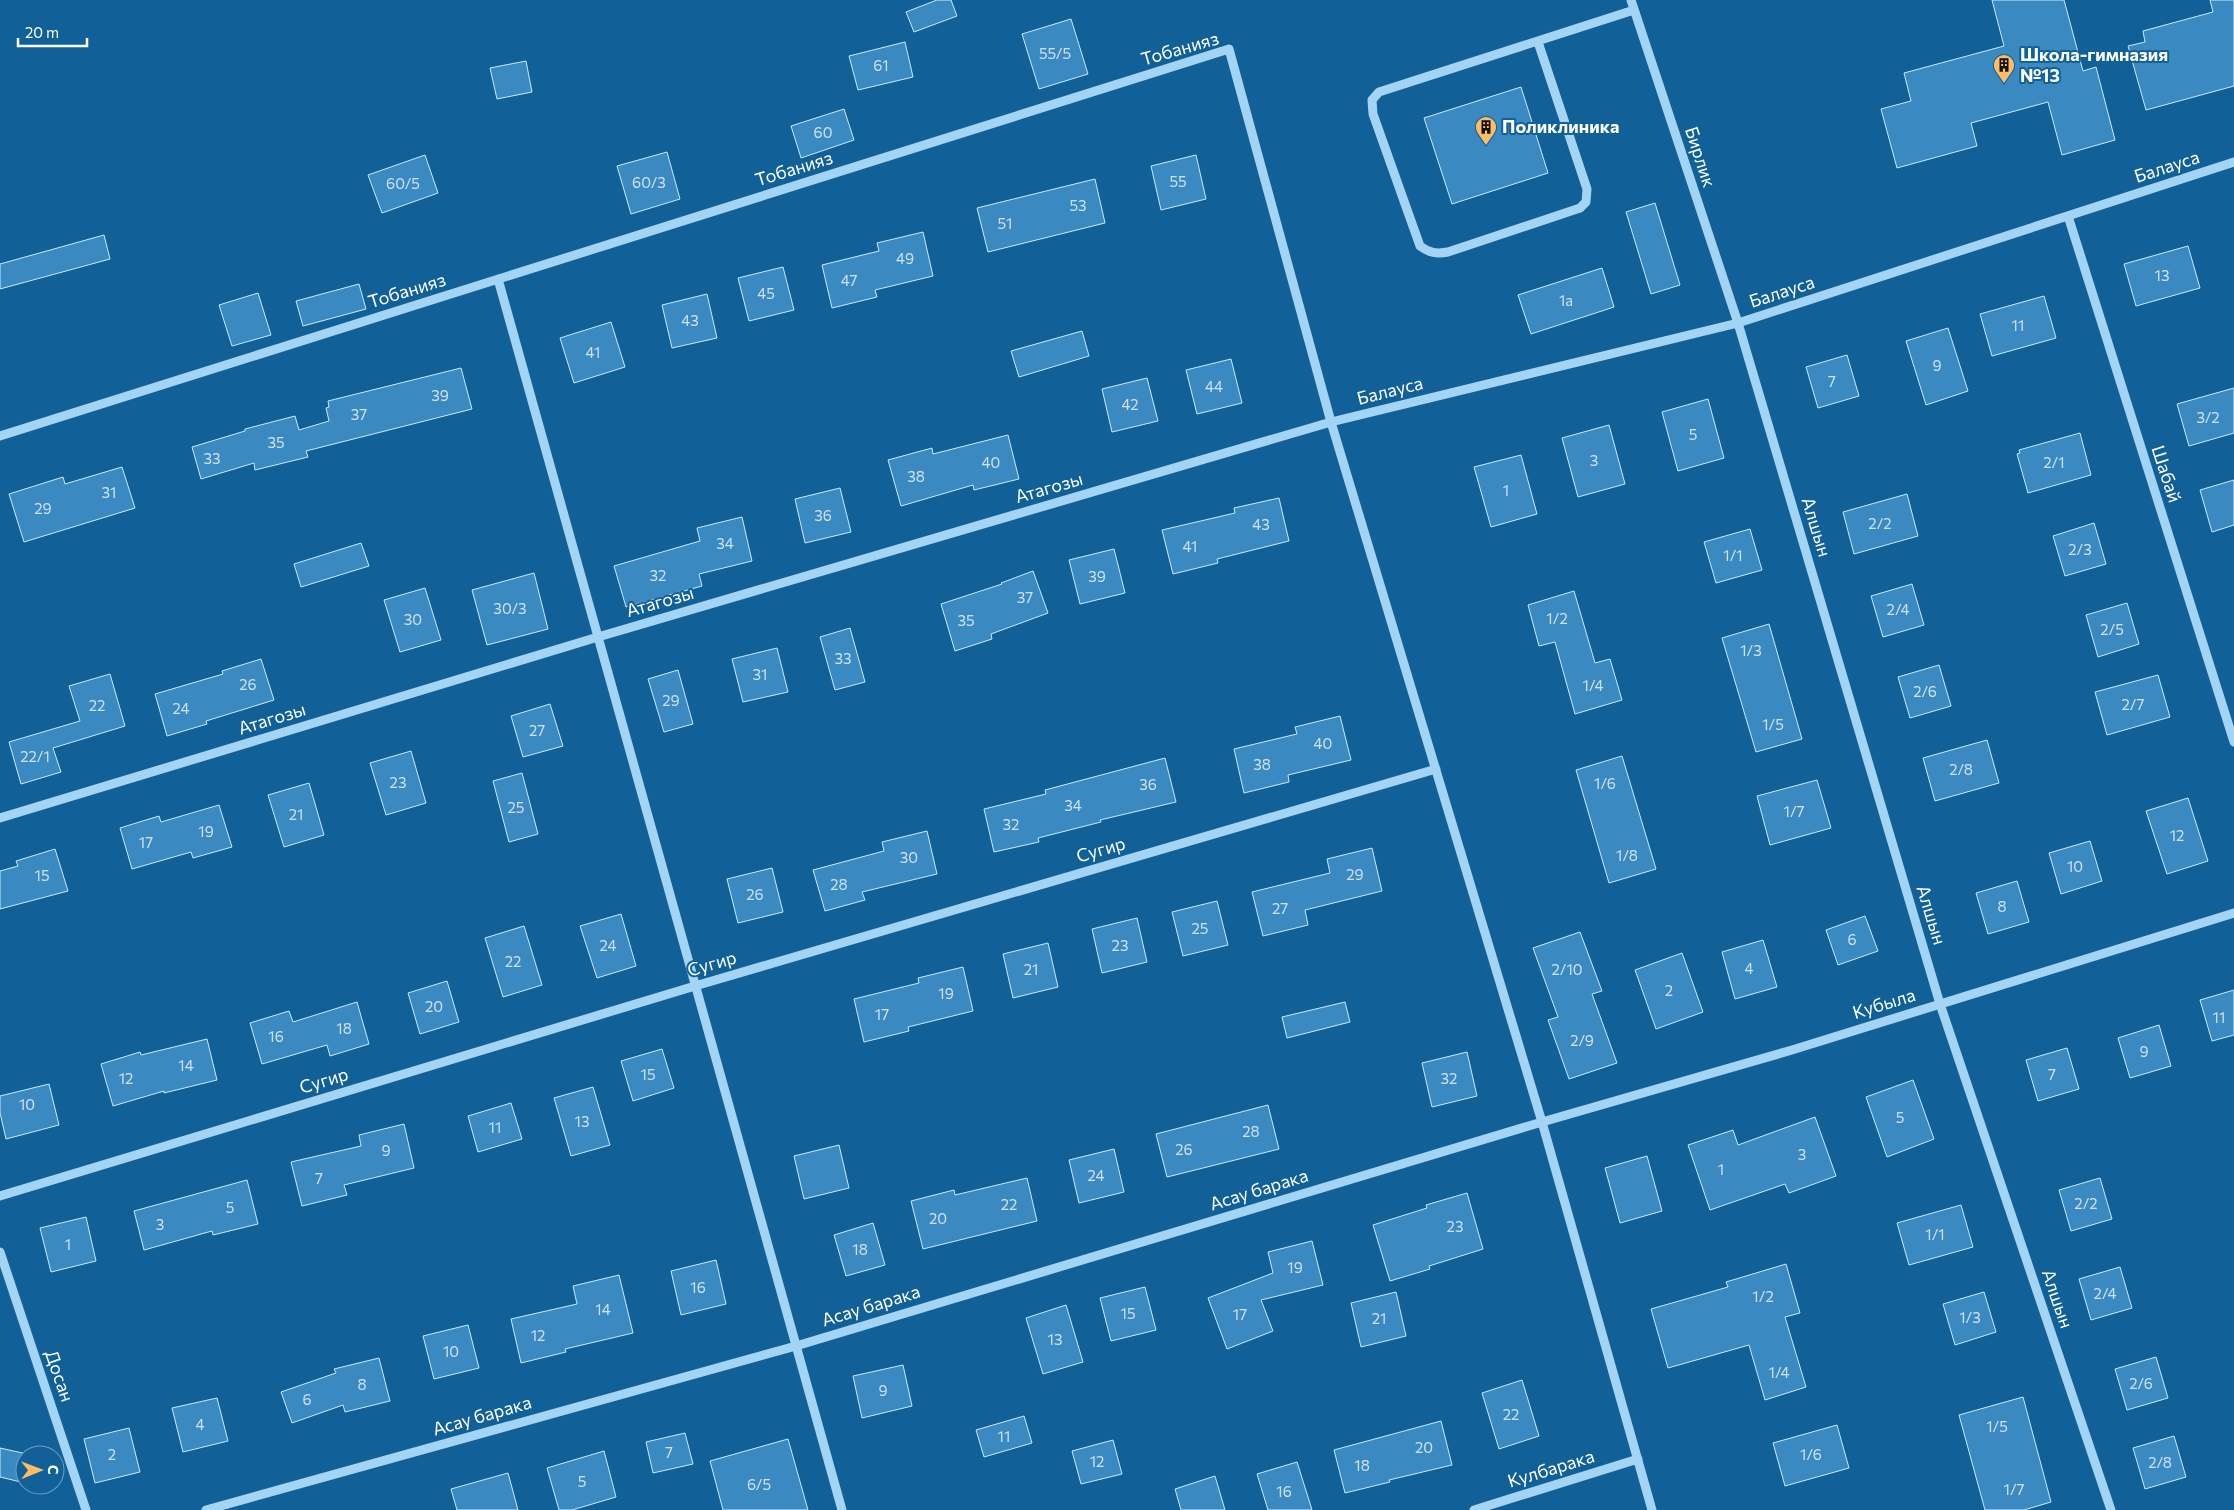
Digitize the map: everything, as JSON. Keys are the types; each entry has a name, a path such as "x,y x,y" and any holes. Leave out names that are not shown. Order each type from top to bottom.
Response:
{"street":[{"name":"Бирлик","path":"1631,0 1738,323"},
{"path":"1538,42 1587,189 1586,202 1580,208 1448,252 1438,254 1427,251 1420,246 1372,114 1372,100 1379,92 1634,10"},
{"name":"Тобанияз","path":"0,436 1229,49 1331,422"},
{"name":"Балауса","path":"1331,422 1738,323 2234,162"},
{"name":"Шабай","path":"2068,216 2234,742"},
{"path":"498,279 842,1510"},
{"name":"Алшын","path":"1738,323 1940,1004 2111,1510"},
{"path":"1331,422 1542,1122 1652,1510"},
{"name":"Атагозы","path":"0,818 598,637 1331,422"},
{"name":"Сугир","path":"0,1196 695,986 1436,769"},
{"name":"Кубыла","path":"1542,1122 1782,1053 2234,913"},
{"name":"Асау барака","path":"206,1510 796,1346 1542,1122"},
{"name":"Досан","path":"0,1252 86,1510"},
{"name":"Кулбарака","path":"1474,1510 1638,1459"}],"building":[{"path":"937,0 951,0 957,16 914,32 906,12"},
{"name":"Школа-гимназия №13","path":"1992,0 2064,0 2083,71 2096,67 2115,140 2062,155 2048,102 1971,123 1977,146 1897,168 1881,109 1911,101 1904,73 2004,46"},
{"path":"2210,0 2234,0 2234,86 2146,110 2128,46 2145,42 2143,31 2213,12"},
{"path":"1071,19 1088,74 1039,89 1022,34"},
{"path":"905,42 913,77 858,90 849,56"},
{"path":"526,61 532,92 497,99 490,68"},
{"name":"Поликлиника","path":"1521,87 1548,173 1452,204 1424,118"},
{"path":"844,109 854,140 801,158 791,126"},
{"path":"667,152 680,199 631,214 617,166"},
{"path":"425,155 438,193 382,213 368,175"},
{"path":"1196,155 1206,199 1161,210 1151,166"},
{"path":"1095,179 1105,223 988,252 977,208"},
{"path":"1655,203 1680,285 1651,294 1626,212"},
{"path":"923,232 933,276 875,290 877,297 832,308 822,265 879,251 877,243"},
{"path":"104,235 110,259 0,289 0,264"},
{"path":"2188,246 2200,288 2136,306 2124,264"},
{"path":"783,267 794,310 749,321 738,278"},
{"path":"1602,268 1614,307 1531,334 1518,295"},
{"path":"359,284 366,309 303,326 296,301"},
{"path":"258,293 271,335 232,346 219,305"},
{"path":"707,294 717,338 672,348 662,305"},
{"path":"2044,296 2056,338 1992,356 1980,314"},
{"path":"611,322 625,367 574,383 560,338"},
{"path":"1948,328 1968,391 1926,405 1906,341"},
{"path":"1082,331 1089,356 1019,377 1011,351"},
{"path":"1847,355 1859,396 1818,408 1806,367"},
{"path":"1231,359 1242,403 1197,414 1186,370"},
{"path":"461,368 472,409 306,451 308,457 255,470 254,463 201,479 192,447 245,431 245,429 295,416 299,430 329,421 326,408 329,407 328,401"},
{"path":"1147,378 1158,421 1112,432 1102,389"},
{"path":"2234,388 2234,433 2189,446 2177,404"},
{"path":"1708,399 1724,458 1678,471 1662,412"},
{"path":"1609,425 1625,484 1578,497 1562,438"},
{"path":"2080,433 2091,475 2028,493 2017,454 2020,453 2019,450"},
{"path":"1008,435 1019,479 974,490 973,485 901,506 888,460 932,448 933,454"},
{"path":"1521,455 1537,514 1491,527 1474,467"},
{"path":"122,467 135,508 24,542 9,494 63,477 65,484"},
{"path":"2234,480 2234,525 2212,532 2200,490"},
{"path":"840,488 851,532 805,543 795,499"},
{"path":"1907,494 1918,536 1854,554 1843,512"},
{"path":"1279,498 1289,541 1217,559 1218,563 1173,574 1162,530 1235,513 1234,508"},
{"path":"742,517 752,561 699,574 702,586 626,607 614,566 700,541 697,528"},
{"path":"2094,523 2106,564 2065,576 2053,536"},
{"path":"1750,529 1762,570 1716,583 1704,542"},
{"path":"361,543 369,566 301,587 294,564"},
{"path":"1114,549 1125,593 1080,604 1069,560"},
{"path":"1033,571 1048,613 991,634 992,639 955,651 941,604 1002,584"},
{"path":"534,573 548,629 487,645 472,590"},
{"path":"1912,584 1924,625 1883,637 1871,596"},
{"path":"425,588 441,640 400,652 384,600"},
{"path":"1574,591 1595,663 1610,659 1622,700 1575,714 1555,642 1539,646 1528,605"},
{"path":"2127,603 2139,644 2098,657 2086,615"},
{"path":"1769,624 1802,739 1756,752 1722,638"},
{"path":"850,628 865,682 835,690 820,637"},
{"path":"777,648 788,692 743,702 732,659"},
{"path":"261,659 274,700 206,721 207,724 167,736 155,694 223,674 222,671"},
{"path":"1939,665 1951,706 1910,718 1898,677"},
{"path":"678,670 693,724 664,732 648,679"},
{"path":"110,674 125,726 53,748 61,772 21,784 9,742 80,721 69,686"},
{"path":"2158,675 2170,717 2107,735 2095,692"},
{"path":"550,704 563,746 523,757 511,716"},
{"path":"1340,716 1351,760 1288,775 1289,782 1244,793 1234,749 1297,734 1295,727"},
{"path":"1987,740 1999,783 1935,801 1923,758"},
{"path":"411,751 426,803 386,815 370,763"},
{"path":"1622,756 1656,869 1609,883 1576,770"},
{"path":"1165,758 1176,802 1100,820 1101,822 1038,838 1039,842 994,852 984,809 1046,794 1045,790"},
{"path":"522,773 538,834 509,842 493,781"},
{"path":"1817,780 1831,828 1770,845 1757,796"},
{"path":"309,783 324,835 284,847 268,795"},
{"path":"2188,798 2208,861 2167,874 2146,811"},
{"path":"219,805 232,847 193,858 191,852 132,869 120,828 159,816 161,822"},
{"path":"927,831 937,874 862,892 865,900 825,911 813,870 884,851 882,842"},
{"path":"2090,841 2102,881 2061,894 2049,853"},
{"path":"1372,848 1382,891 1305,910 1308,925 1263,936 1252,892 1330,873 1327,859"},
{"path":"55,849 68,891 0,909 0,871 18,866 16,861"},
{"path":"772,868 783,912 738,923 727,879"},
{"path":"2017,881 2029,922 1988,934 1976,893"},
{"path":"1217,901 1228,945 1183,956 1172,912"},
{"path":"621,914 636,966 597,978 580,926"},
{"path":"1865,916 1878,951 1838,965 1826,930"},
{"path":"1137,918 1147,962 1102,973 1092,929"},
{"path":"524,926 542,985 503,997 485,938"},
{"path":"1580,932 1602,991 1592,994 1617,1063 1569,1079 1548,1020 1558,1017 1533,948"},
{"path":"1763,940 1777,987 1735,999 1722,952"},
{"path":"1048,943 1058,987 1013,998 1003,954"},
{"path":"1682,953 1703,1012 1656,1029 1635,970"},
{"path":"963,967 973,1011 908,1027 909,1031 864,1042 854,999 919,983 918,978"},
{"path":"447,981 459,1022 420,1034 408,993"},
{"path":"2234,990 2234,1035 2212,1041 2200,1000"},
{"path":"357,1002 369,1044 330,1056 327,1045 262,1064 250,1023 289,1011 293,1022"},
{"path":"1345,1002 1350,1022 1287,1038 1282,1017"},
{"path":"2159,1025 2171,1066 2130,1078 2118,1038"},
{"path":"207,1039 217,1080 164,1093 164,1091 113,1106 101,1064 140,1052 141,1055"},
{"path":"2067,1048 2079,1089 2038,1101 2026,1060"},
{"path":"662,1049 674,1088 633,1101 621,1061"},
{"path":"1467,1052 1477,1096 1432,1107 1422,1063"},
{"path":"1913,1080 1934,1139 1887,1157 1866,1097"},
{"path":"49,1084 59,1125 6,1139 0,1113 0,1096"},
{"path":"593,1087 610,1145 571,1156 554,1098"},
{"path":"511,1103 522,1139 478,1152 468,1116"},
{"path":"1268,1105 1279,1149 1167,1177 1156,1134"},
{"path":"1815,1117 1836,1176 1789,1193 1785,1184 1710,1210 1688,1145 1733,1130 1738,1145"},
{"path":"404,1124 414,1168 344,1185 347,1195 302,1206 291,1162 361,1146 359,1135"},
{"path":"839,1145 849,1188 804,1199 794,1156"},
{"path":"1114,1149 1124,1192 1079,1203 1069,1160"},
{"path":"1647,1156 1662,1211 1620,1223 1605,1168"},
{"path":"1027,1178 1037,1221 923,1249 911,1201 954,1190 955,1195"},
{"path":"2100,1178 2112,1219 2071,1231 2059,1190"},
{"path":"247,1180 258,1224 213,1235 212,1231 144,1250 134,1211"},
{"path":"1467,1193 1483,1249 1429,1266 1430,1269 1390,1281 1373,1225 1427,1208 1426,1205"},
{"path":"1961,1205 1973,1247 1909,1265 1897,1223"},
{"path":"86,1217 96,1261 51,1272 40,1228"},
{"path":"873,1223 885,1265 846,1276 834,1235"},
{"path":"1312,1241 1323,1285 1261,1300 1273,1331 1227,1349 1208,1298 1273,1273 1268,1252"},
{"path":"716,1260 726,1304 681,1315 671,1271"},
{"path":"1786,1264 1800,1313 1785,1317 1806,1387 1765,1400 1749,1345 1668,1368 1651,1309 1728,1287 1726,1282"},
{"path":"2120,1267 2132,1308 2091,1320 2079,1279"},
{"path":"619,1275 633,1333 565,1349 566,1352 521,1363 511,1319 577,1304 573,1286"},
{"path":"1145,1287 1156,1330 1111,1341 1100,1298"},
{"path":"1396,1292 1406,1336 1361,1347 1351,1303"},
{"path":"1984,1292 1996,1332 1955,1345 1943,1304"},
{"path":"1066,1305 1083,1362 1043,1374 1026,1318"},
{"path":"468,1325 479,1368 434,1379 423,1336"},
{"path":"2156,1357 2168,1398 2127,1410 2115,1369"},
{"path":"379,1358 390,1401 345,1412 343,1405 292,1423 281,1392 336,1373 334,1369"},
{"path":"903,1365 912,1406 862,1418 853,1376"},
{"path":"1522,1380 1539,1436 1499,1449 1482,1393"},
{"path":"2023,1397 2051,1502 2024,1510 1985,1510 1959,1415"},
{"path":"217,1398 228,1441 183,1452 172,1408"},
{"path":"1024,1416 1032,1443 984,1457 976,1430"},
{"path":"1441,1421 1452,1465 1345,1493 1334,1450"},
{"path":"1837,1425 1849,1468 1785,1486 1773,1443"},
{"path":"129,1428 140,1472 95,1483 84,1439"},
{"path":"685,1433 693,1464 653,1473 646,1442"},
{"path":"2174,1436 2186,1477 2145,1489 2133,1448"},
{"path":"788,1439 808,1510 723,1510 710,1461"},
{"path":"1113,1440 1122,1474 1081,1484 1072,1451"},
{"path":"0,1448 15,1451 15,1481 0,1477"},
{"path":"604,1451 616,1497 572,1510 559,1510 547,1468"},
{"path":"1297,1462 1312,1510 1268,1510 1257,1474"},
{"path":"508,1473 518,1510 457,1510 451,1489"},
{"path":"1215,1476 1225,1510 1181,1510 1175,1489"}],"place":[{"name":"Школа-гимназия №13","path":"2004,84"},
{"name":"Поликлиника","path":"1486,146"}]}
